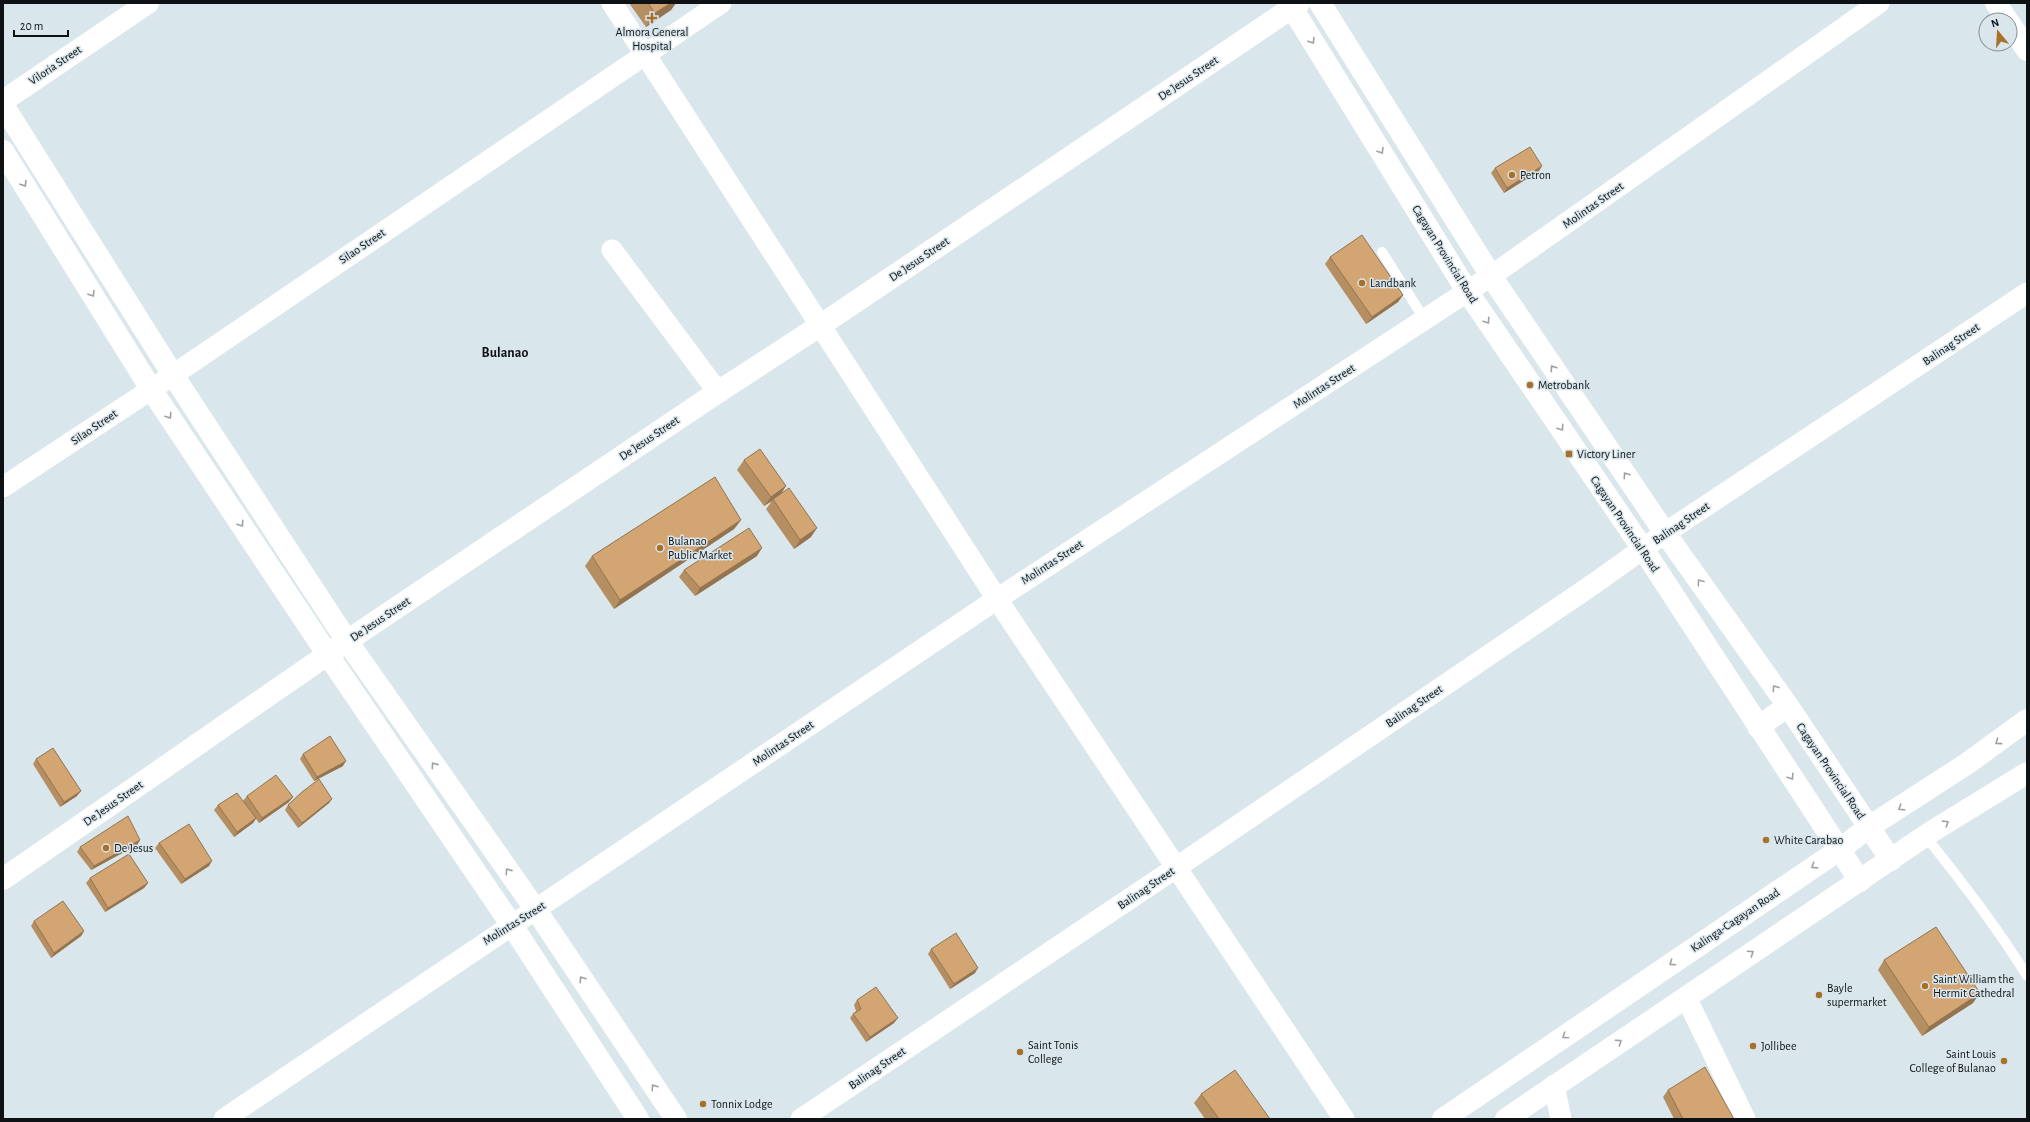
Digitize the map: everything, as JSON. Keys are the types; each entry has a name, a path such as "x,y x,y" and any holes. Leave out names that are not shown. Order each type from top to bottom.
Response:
{"main road":[{"name":"Viloria Street","path":"3,101 148,3"},
{"name":"Cagayan Provincial Road","path":"1320,3 1491,276 1665,533 1788,706 1891,860"},
{"path":"1996,3 2002,12"},
{"name":"Cagayan Provincial Road","path":"1293,5 1467,291 1643,549 1860,881"},
{"name":"De Jesus Street","path":"3,879 328,656 347,641 718,392 821,325 1293,5"},
{"path":"2018,36 2027,50"},
{"path":"3,105 173,375 347,641 536,910 676,1119"},
{"path":"3,151 151,389 328,656 511,924 638,1119"},
{"path":"1758,727 1788,706"},
{"name":"Kalinga-Cagayan Road","path":"1443,1119 1839,850 1869,827 1968,763 2027,720"},
{"path":"1506,1119 1554,1085 1891,860 2027,773"}],"street":[{"path":"612,3 821,325 996,599 1177,867 1344,1119"},
{"name":"Silao Street","path":"3,487 173,375 721,3"},
{"name":"Molintas Street","path":"224,1119 511,924 536,910 996,599 1491,276 1879,3"},
{"path":"612,250 718,392"},
{"name":"Balinag Street","path":"801,1119 1177,867 1665,533 2027,293"},
{"path":"1686,997 1745,1119"},
{"path":"1554,1085 1561,1119"}],"lane":[{"path":"1382,252 1425,320"},
{"path":"1926,837 2010,948 2027,976"}],"building":[{"path":"648,3 671,3 655,13"},
{"path":"1530,147 1542,166 1507,188 1495,168"},
{"name":"Landbank","path":"1362,235 1403,295 1372,317 1330,257"},
{"path":"760,449 786,486 771,497 744,460"},
{"name":"Bulanao Public Market","path":"715,477 741,520 620,600 592,556"},
{"path":"789,488 817,528 800,540 773,499"},
{"path":"749,528 762,548 700,588 684,570"},
{"path":"330,736 346,761 317,777 303,754"},
{"path":"53,748 81,791 64,802 36,759"},
{"path":"276,775 293,797 262,818 247,796"},
{"path":"319,779 332,799 302,823 288,805"},
{"path":"237,793 256,818 237,832 218,805"},
{"name":"De Jesus","path":"128,816 140,840 94,866 80,847"},
{"path":"189,824 212,861 185,879 159,843"},
{"path":"129,854 148,883 108,908 90,878"},
{"path":"63,901 84,931 54,953 34,921"},
{"name":"Saint William the Hermit Cathedral","path":"1936,927 1980,993 1929,1027 1884,960"},
{"path":"956,933 978,968 954,984 931,949"},
{"path":"876,987 898,1018 870,1037 853,1014 861,1009 857,1000"},
{"path":"1705,1067 1734,1119 1683,1119 1668,1090"},
{"path":"1235,1070 1270,1119 1219,1119 1201,1094"}],"place":[{"name":"Almora General Hospital","path":"652,18"},
{"name":"Petron","path":"1512,175"},
{"name":"Landbank","path":"1362,283"},
{"name":"Metrobank","path":"1530,385"},
{"name":"Victory Liner","path":"1569,454"},
{"name":"Bulanao Public Market","path":"660,548"},
{"name":"White Carabao","path":"1766,840"},
{"name":"De Jesus","path":"106,848"},
{"name":"Saint William the Hermit Cathedral","path":"1925,986"},
{"name":"Bayle supermarket","path":"1819,995"},
{"name":"Jollibee","path":"1753,1046"},
{"name":"Saint Tonis College","path":"1020,1052"},
{"name":"Saint Louis College of Bulanao","path":"2004,1061"},
{"name":"Tonnix Lodge","path":"703,1104"}],"district":[{"name":"Bulanao","path":"505,353"}]}
